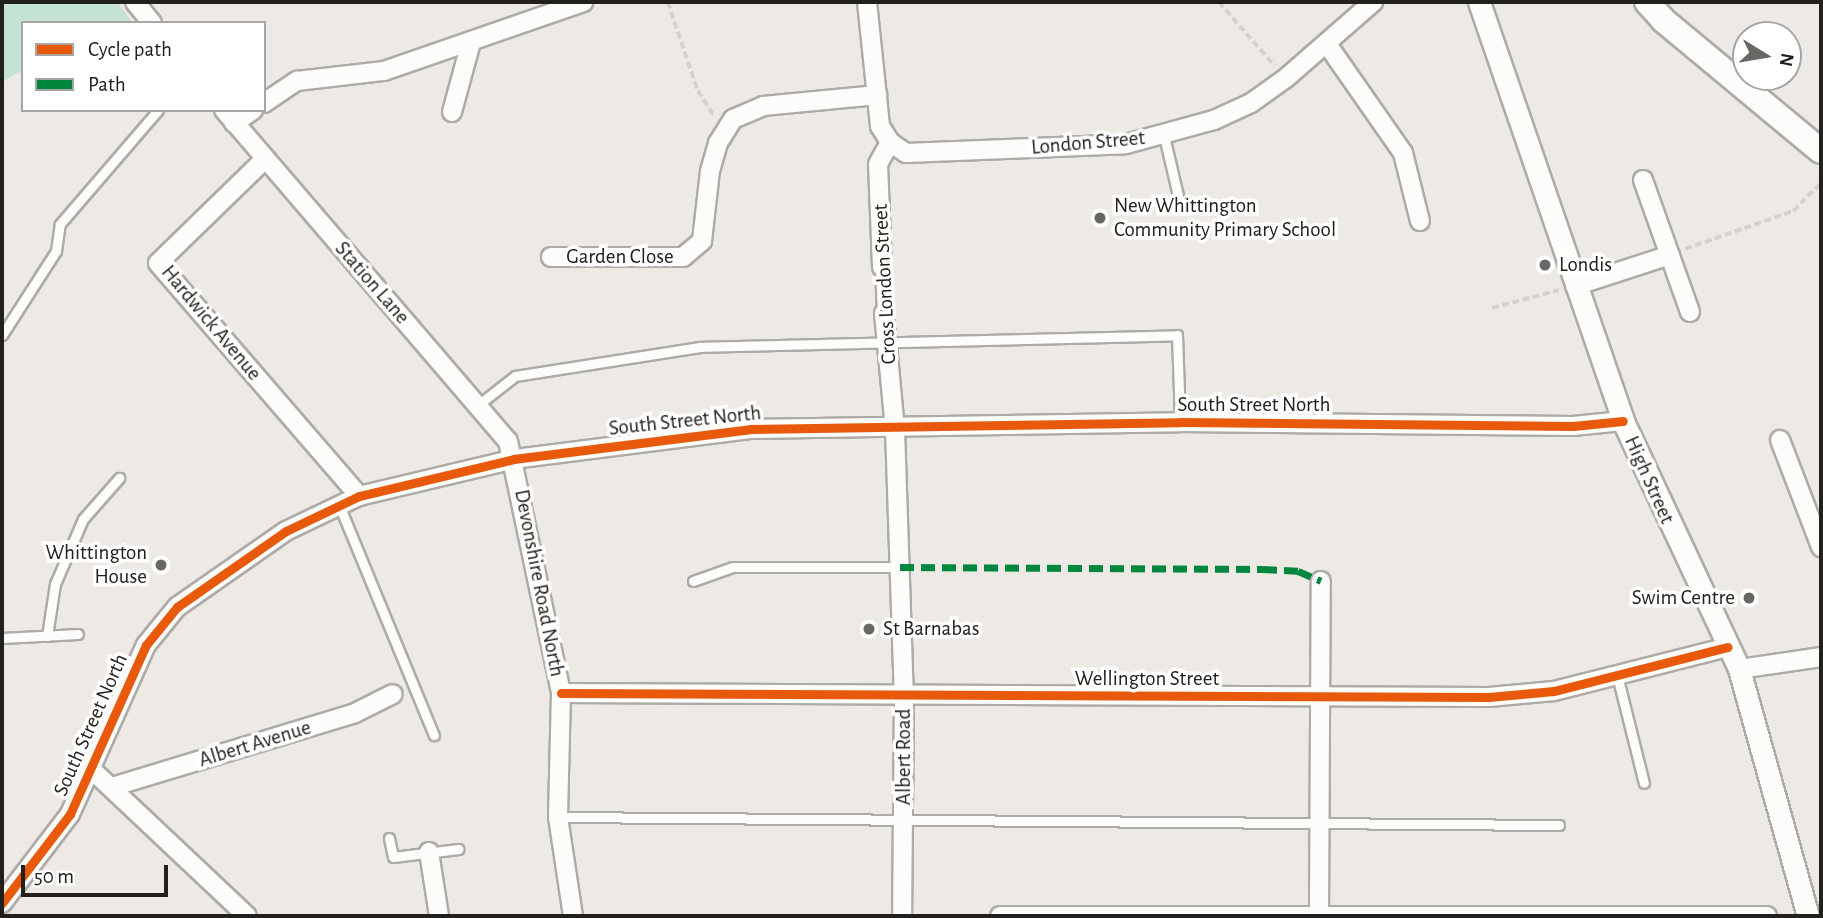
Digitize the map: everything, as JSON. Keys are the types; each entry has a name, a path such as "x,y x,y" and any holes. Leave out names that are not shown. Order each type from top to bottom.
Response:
{"main road":[{"path":"1647,2 1663,20 1821,151"}],"street":[{"path":"135,2 150,21"},
{"path":"266,102 297,81 384,71 583,2"},
{"path":"867,2 880,126 890,142"},
{"name":"London Street","path":"890,142 906,153 1126,144 1164,136 1251,103 1286,78 1373,2"},
{"name":"High Street","path":"1479,2 1574,286 1623,421 1739,669 1808,916"},
{"path":"452,112 471,42"},
{"path":"1327,44 1403,153 1420,220"},
{"path":"724,132 733,119 762,106 877,95"},
{"path":"229,117 246,112"},
{"name":"Station Lane","path":"229,117 478,405 508,441 514,459"},
{"name":"Garden Close","path":"551,257 683,257 702,241 710,171 724,132"},
{"name":"Cross London Street","path":"890,142 878,164 884,313 895,429"},
{"name":"Hardwick Avenue","path":"265,159 158,263 359,496"},
{"path":"1643,180 1690,312"},
{"path":"1574,286 1670,254"},
{"name":"South Street North","path":"2,903 70,814 146,645 177,607 286,531 359,496 514,459 751,429 895,429 1180,422 1573,426 1623,421"},
{"name":"Albert Road","path":"895,429 904,696 902,916"},
{"path":"1780,440 1814,504 1821,547"},
{"name":"Devonshire Road North","path":"514,459 561,693 558,817 573,916"},
{"path":"1319,913 1321,581"},
{"name":"Wellington Street","path":"561,693 1489,697 1554,691 1728,648"},
{"path":"1739,669 1821,657"},
{"name":"Albert Avenue","path":"115,786 355,713 393,694"},
{"path":"91,769 115,786 247,916"},
{"path":"429,852 439,916"},
{"path":"1000,916 1319,913 1768,916"}],"lane":[{"path":"2,335 56,251 60,224 156,112"},
{"path":"1164,136 1180,204"},
{"path":"478,405 515,376 700,347 1177,335 1180,422"},
{"path":"47,636 55,584 83,519 119,478"},
{"path":"339,505 434,735"},
{"path":"693,581 733,567 900,566"},
{"path":"2,638 78,634"},
{"path":"1617,675 1644,783"},
{"path":"558,817 1559,825"},
{"path":"389,838 393,857 459,849"}],"path":[{"path":"668,2 698,91 724,132"},
{"path":"1219,2 1286,78"},
{"path":"1670,254 1793,211 1821,183"},
{"path":"1492,308 1574,286"}],"green space":[{"path":"6,2 117,2 131,21 21,21 21,71 2,82 2,9"}],"marked path":[{"path":"882,267 884,313"},
{"path":"900,567 1263,569 1298,571 1321,581"}],"cycle path":[{"path":"2,903 70,814 146,645 177,607 286,531 359,496 514,459 751,429 1180,422 1573,426 1623,421"},
{"path":"561,693 1489,697 1554,691 1728,647"}],"place":[{"name":"New Whittington Community Primary School","path":"1100,218"},
{"name":"Londis","path":"1545,265"},
{"name":"Whittington House","path":"161,565"},
{"name":"Swim Centre","path":"1749,598"},
{"name":"St Barnabas","path":"869,629"}]}
